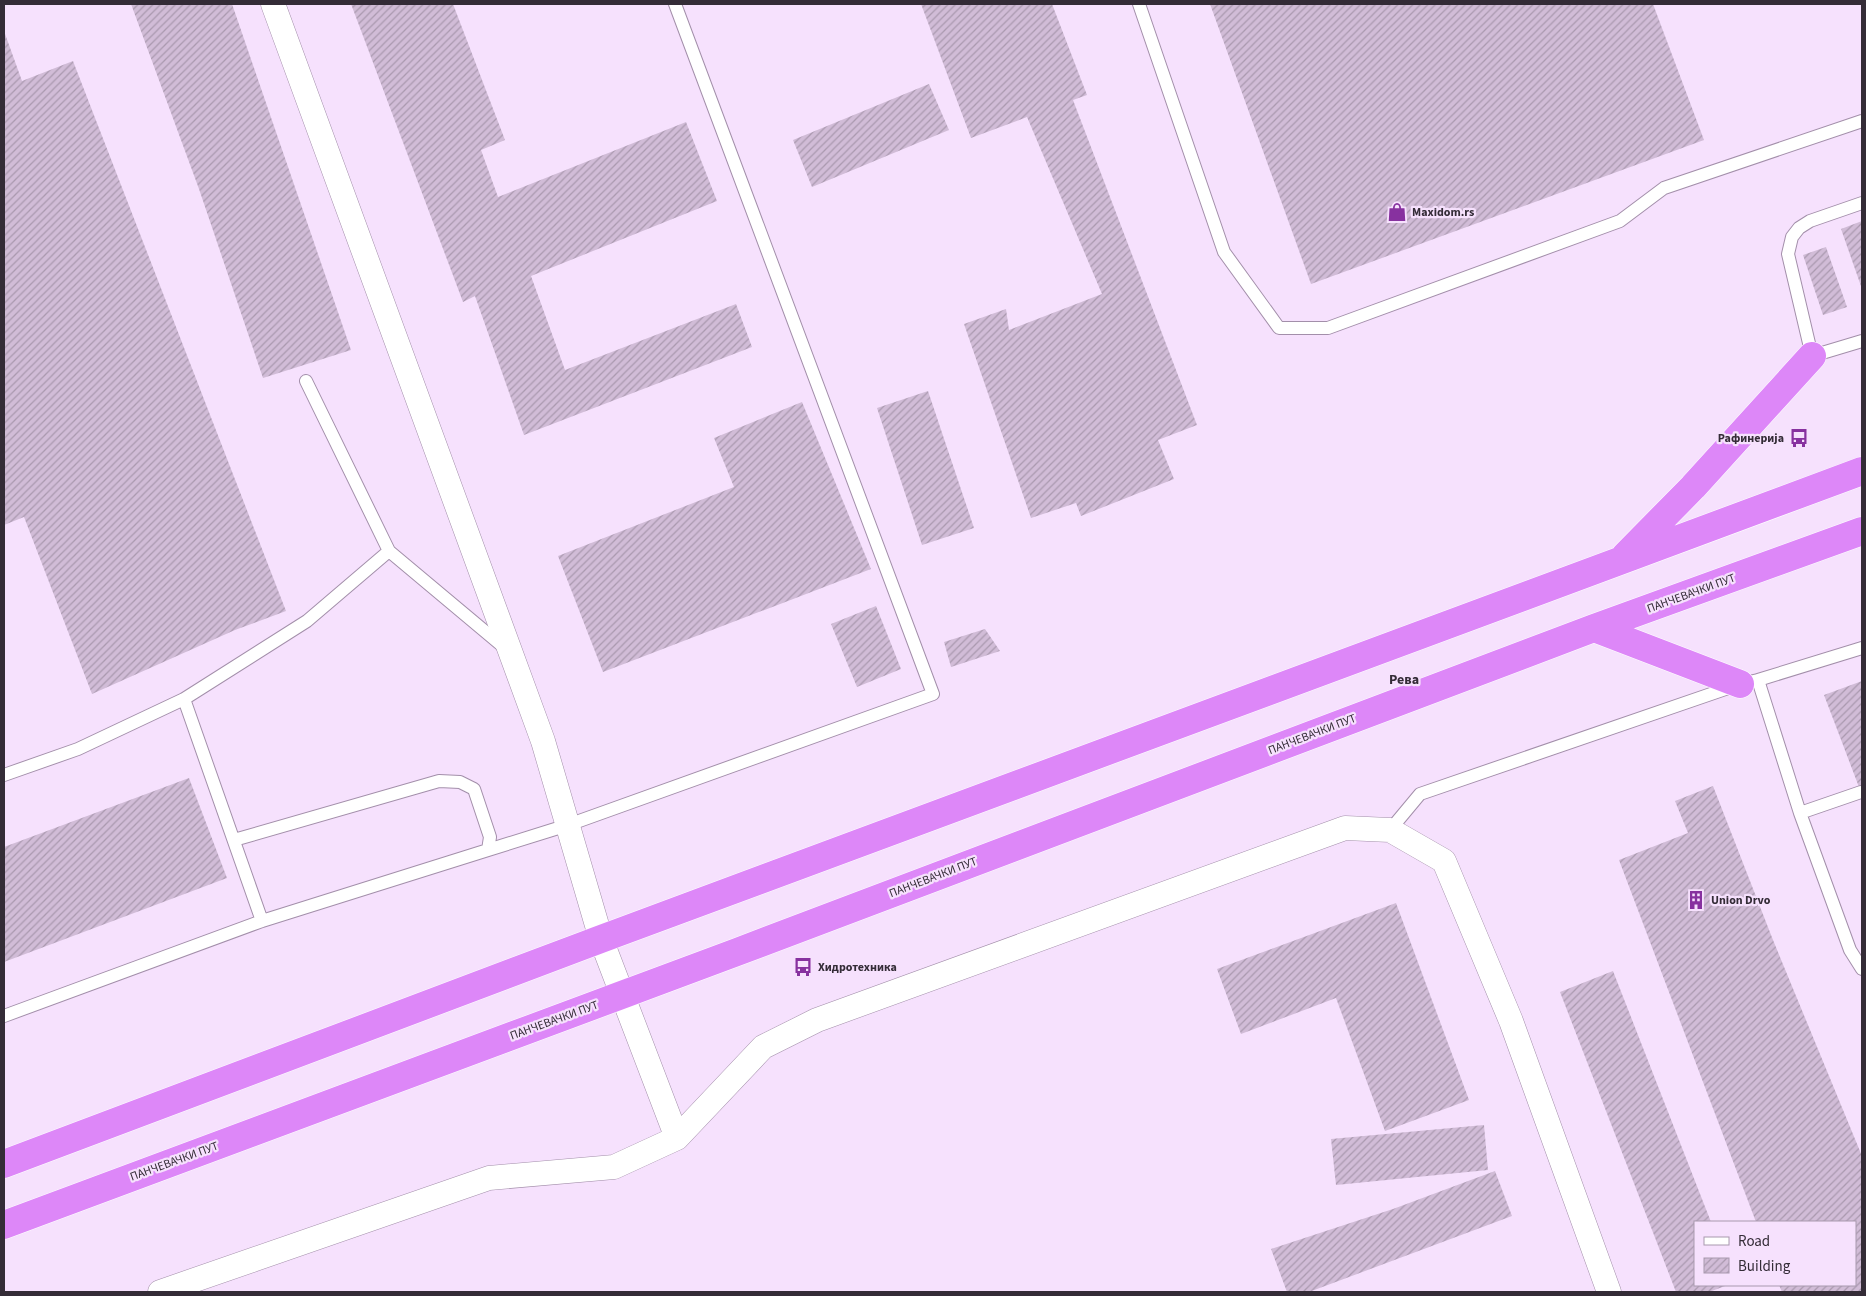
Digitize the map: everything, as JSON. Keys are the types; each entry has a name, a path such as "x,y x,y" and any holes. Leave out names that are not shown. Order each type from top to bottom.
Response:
{"highway":[{"path":"1617,563 1693,487 1812,356"},
{"path":"4,1164 601,939 1862,471"},
{"name":"ПАНЧЕВАЧКИ ПУТ","path":"4,1225 621,995 1594,628 1862,531"},
{"path":"1594,628 1749,682"}],"street":[{"path":"273,4 543,741 601,939 677,1138"},
{"path":"160,1292 489,1178 614,1167 677,1138 763,1047 818,1020 1345,828 1390,830 1444,861 1511,1021 1609,1292"}],"lane":[{"path":"4,1016 262,921 568,825 933,694 676,4"},
{"path":"1139,4 1224,252 1279,328 1328,328 1620,221 1664,188 1862,121"},
{"path":"1862,203 1810,221 1799,228 1792,237 1788,254 1812,356 1862,341"},
{"path":"306,380 388,551 511,654"},
{"path":"4,774 78,748 184,698 307,621 388,551"},
{"path":"1390,830 1420,794 1749,682 1862,648"},
{"path":"1749,682 1800,813 1850,950 1862,969"},
{"path":"184,698 262,921"},
{"path":"234,840 439,781 460,782 474,789 490,837 488,850"},
{"path":"1800,813 1861,792"}],"building":[{"path":"131,4 232,4 351,350 263,378 199,189"},
{"path":"351,4 453,4 505,140 481,150 498,197 686,122 717,201 531,276 565,370 736,304 752,347 524,435 475,296 463,302"},
{"path":"921,4 1052,4 1087,95 1073,100 1197,425 1158,440 1174,479 1081,516 1076,503 1031,518 964,324 1006,309 1009,330 1102,294 1027,117 971,138"},
{"name":"Maxidom.rs","path":"1210,4 1653,4 1704,140 1311,284"},
{"path":"4,31 22,81 73,61 286,611 235,630 92,694 24,517 4,525"},
{"path":"929,84 949,130 812,187 793,140"},
{"path":"1862,221 1862,289 1841,229"},
{"path":"1826,247 1847,307 1823,315 1803,255"},
{"path":"928,391 974,528 922,545 877,408"},
{"path":"802,402 871,569 603,672 558,556 734,487 714,438"},
{"path":"876,606 901,669 857,687 831,624"},
{"path":"985,629 1000,651 951,667 944,642"},
{"path":"1862,681 1862,795 1824,695"},
{"path":"189,778 227,878 4,962 4,847"},
{"path":"1713,786 1773,940 1862,1156 1862,1292 1782,1292 1779,1286 1856,1286 1856,1221 1756,1221 1619,860 1688,833 1675,801"},
{"path":"1396,903 1469,1100 1385,1131 1336,998 1241,1034 1217,969"},
{"path":"1613,971 1711,1221 1694,1221 1694,1286 1725,1286 1709,1292 1676,1292 1560,992"},
{"path":"1484,1125 1488,1170 1336,1185 1331,1139"},
{"path":"1495,1171 1512,1216 1309,1292 1287,1292 1271,1249 1393,1209"}],"place":[{"name":"Maxidom.rs","path":"1397,212"},
{"name":"Рафинерија","path":"1799,438"},
{"name":"Union Drvo","path":"1696,900"},
{"name":"Хидротехника","path":"803,967"}],"district":[{"name":"Рева","path":"1404,679"}]}
